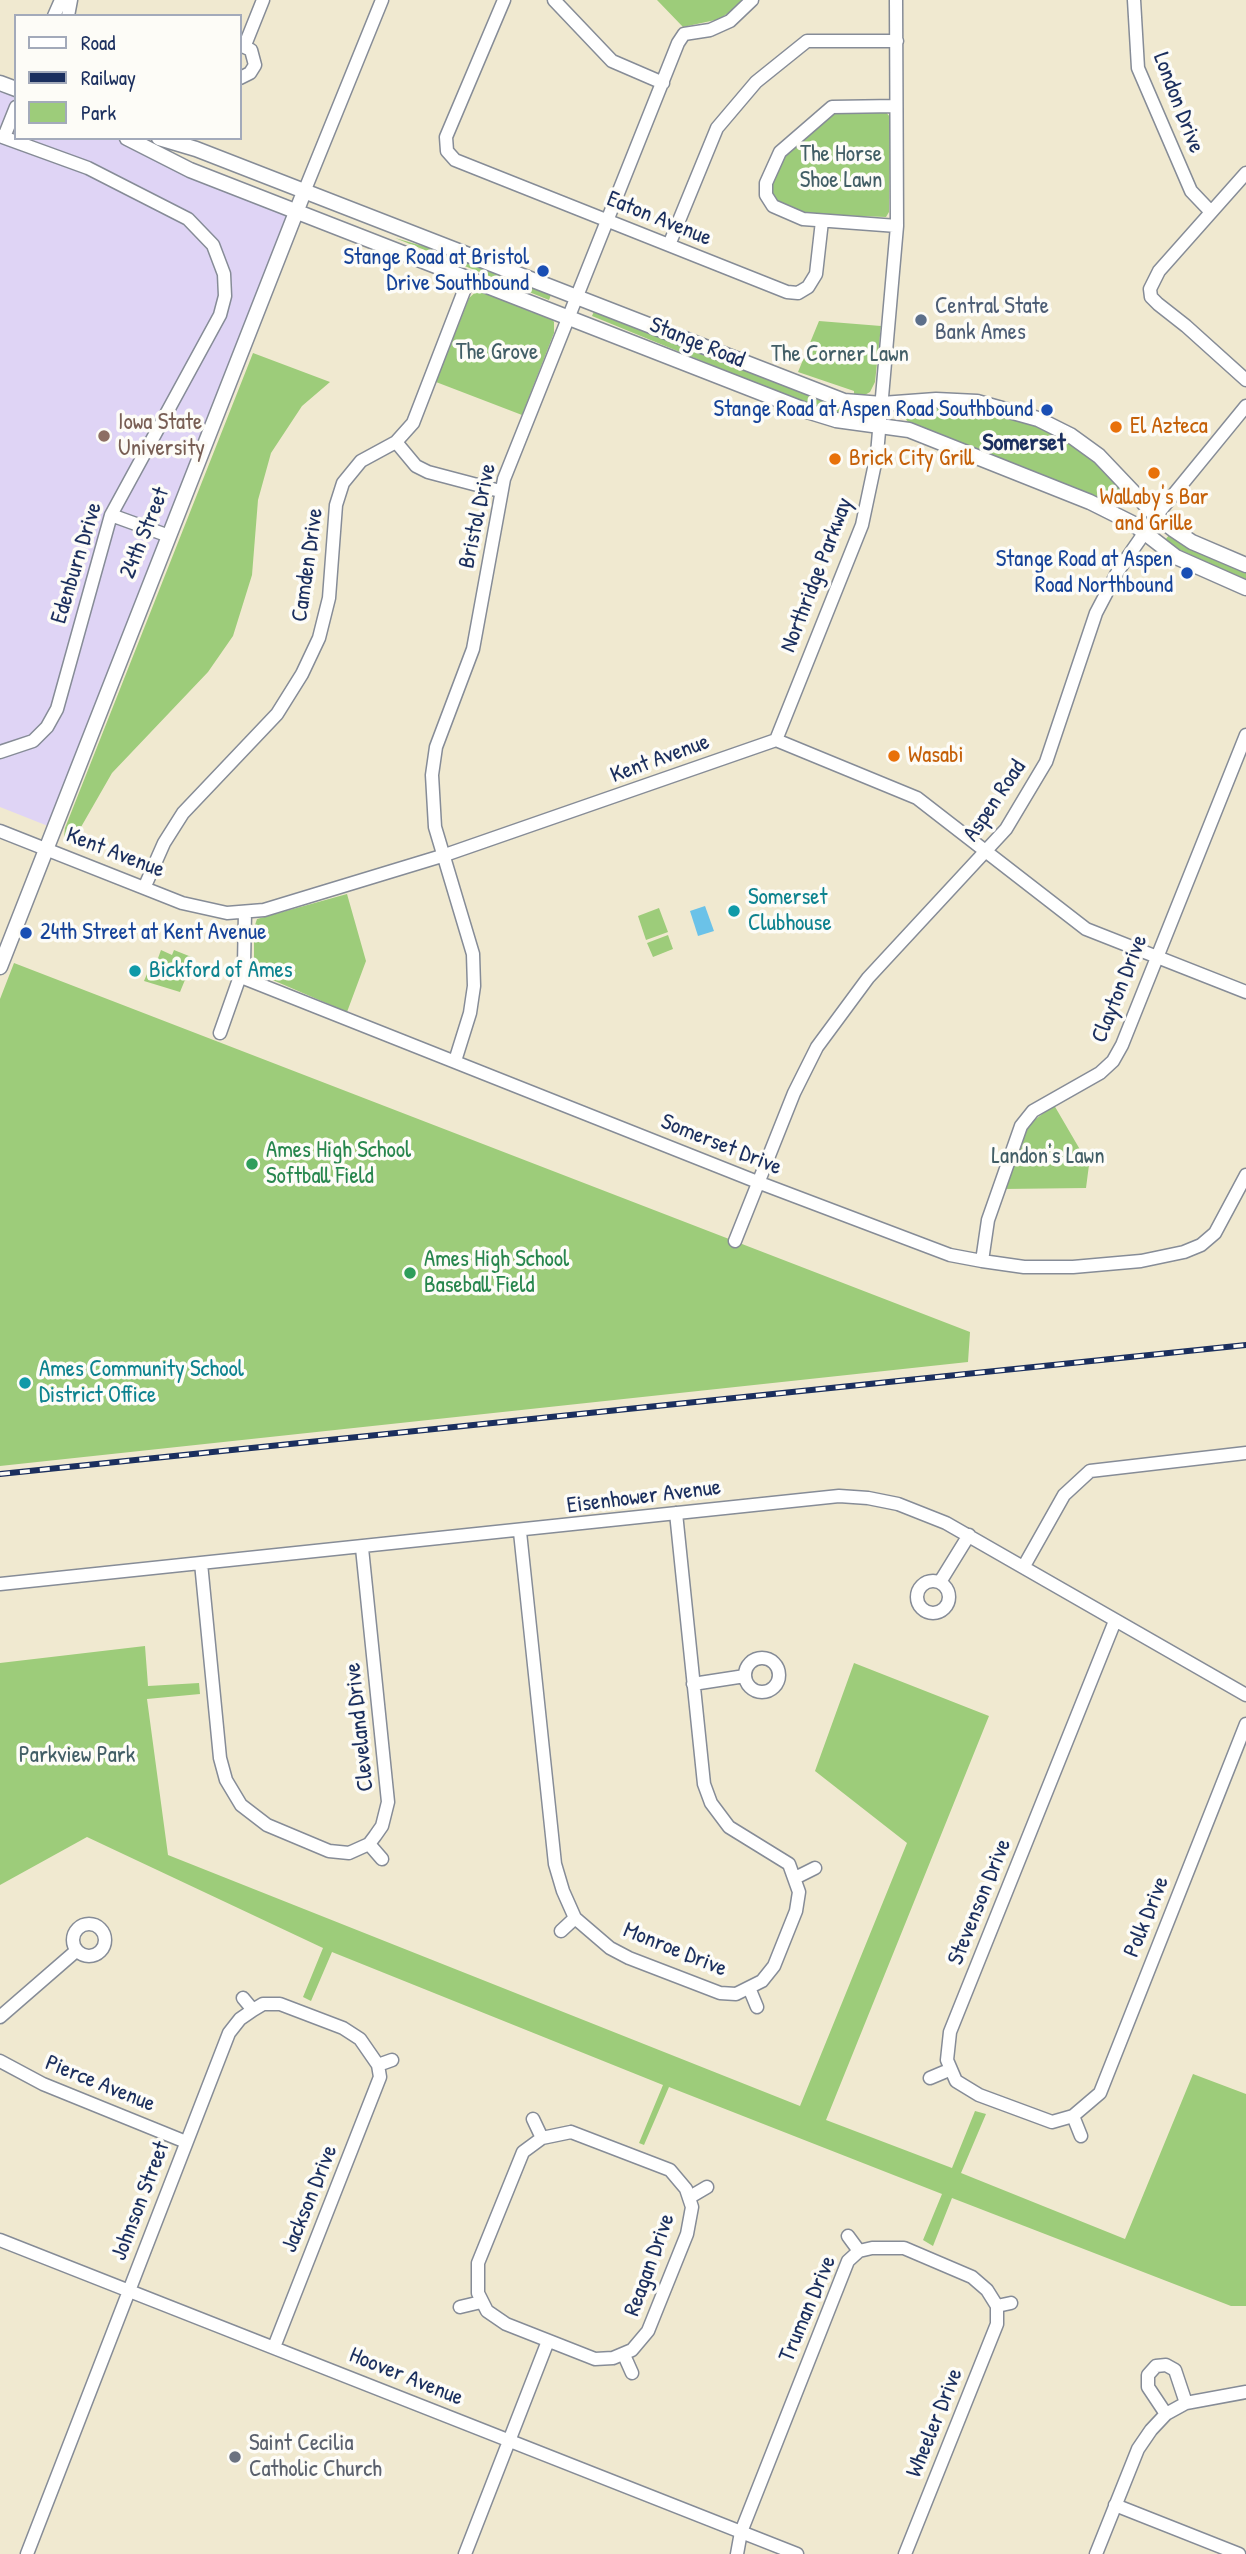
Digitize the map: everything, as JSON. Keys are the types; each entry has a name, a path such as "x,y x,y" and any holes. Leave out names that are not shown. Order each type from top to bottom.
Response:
{"main road":[{"name":"Stange Road","path":"131,140 190,170 810,412 919,434 1090,502 1121,517 1187,563 1246,588"},
{"name":"Stange Road","path":"164,140 304,191 844,401 882,404 976,402 1038,419 1070,435 1099,456 1156,516 1192,542 1246,565"},
{"name":"24th Street","path":"0,967 304,191"}],"street":[{"path":"242,77 250,73 255,65 251,50 242,45 263,0"},
{"name":"24th Street","path":"304,191 383,0"},
{"name":"Eaton Avenue","path":"504,0 446,137 447,151 455,160 787,292 797,293 808,287 816,274 822,221"},
{"path":"554,0 612,61 663,83"},
{"name":"Bristol Drive","path":"455,1061 470,1013 474,973 466,925 435,827 435,756 472,649 500,491 575,297 684,34 710,30 730,22 752,0"},
{"name":"Northridge Parkway","path":"776,740 862,525 870,492 880,426 897,226 896,0"},
{"name":"London Drive","path":"1134,0 1138,68 1191,191 1211,212"},
{"path":"669,245 717,128 756,82 807,41 897,41"},
{"path":"896,106 832,107 780,152 766,183 766,195 773,206 803,219 897,226"},
{"path":"2,136 14,111"},
{"name":"Edenburn Drive","path":"0,752 33,741 47,727 57,709 111,515 220,315 225,296 220,259 213,245 188,219 88,168 2,136"},
{"path":"1246,173 1153,280 1151,297 1246,380"},
{"name":"Camden Drive","path":"145,886 163,843 183,813 277,714 302,674 319,638 329,598 336,505 343,483 361,461 396,442 413,424 469,278"},
{"name":"Aspen Road","path":"736,1241 794,1093 817,1047 868,978 988,852 1028,797 1046,762 1096,613 1143,532 1246,406"},
{"path":"396,442 416,466 428,472 500,491"},
{"path":"111,515 169,536"},
{"name":"Clayton Drive","path":"982,1261 988,1220 1021,1126 1033,1111 1100,1073 1113,1061 1246,734"},
{"path":"776,740 917,798 1086,929 1246,992"},
{"name":"Kent Avenue","path":"0,831 194,906 227,913 245,912 293,903 445,855 776,740"},
{"path":"220,1033 241,977 246,934 245,912"},
{"name":"Somerset Drive","path":"241,977 760,1183 950,1255 1024,1267 1073,1267 1141,1261 1202,1245 1215,1233 1246,1175"},
{"path":"1024,1566 1063,1494 1090,1471 1246,1453"},
{"name":"Eisenhower Avenue","path":"0,1584 520,1532 839,1496 869,1498 922,1511 969,1535 1246,1695"},
{"path":"676,1513 704,1784 711,1803 729,1827 753,1844 776,1854 789,1864 797,1877 815,1868"},
{"name":"Monroe Drive","path":"520,1532 555,1864 563,1892 575,1918 590,1933 629,1958 720,1993 736,1994 750,1990 762,1981 774,1966 796,1911 799,1892 797,1877"},
{"path":"940,1582 969,1535"},
{"name":"Cleveland Drive","path":"362,1548 388,1802 382,1826 369,1844"},
{"path":"201,1563 220,1758 233,1794 246,1810 267,1825 329,1851 349,1853 369,1844 382,1860"},
{"name":"Stevenson Drive","path":"949,2070 947,2047 950,2032 1115,1621"},
{"path":"693,1684 745,1676"},
{"name":"Polk Drive","path":"1073,2116 1100,2093 1246,1724"},
{"path":"561,1931 575,1918"},
{"path":"0,2017 76,1951"},
{"path":"750,1990 757,2007"},
{"path":"243,1998 253,2010 263,2004 280,2004 343,2028 360,2039 378,2065 392,2060"},
{"name":"Johnson Street","path":"27,2554 229,2033 240,2019 253,2010"},
{"name":"Pierce Avenue","path":"0,2061 43,2084 186,2142"},
{"name":"Jackson Drive","path":"274,2347 376,2090 380,2077 378,2065"},
{"path":"930,2078 949,2070 956,2081 967,2089 1039,2119 1052,2122 1073,2116 1082,2136"},
{"path":"533,2119 542,2138 523,2152 516,2164 478,2263 477,2286 481,2302 487,2311 506,2324 595,2359 624,2355 632,2372"},
{"name":"Reagan Drive","path":"542,2138 556,2133 584,2135 670,2170 680,2179 690,2197 692,2207 687,2234 648,2331 641,2342 624,2355"},
{"path":"690,2197 707,2187"},
{"path":"848,2236 859,2251"},
{"name":"Hoover Avenue","path":"0,2240 797,2554"},
{"name":"Truman Drive","path":"737,2554 741,2532 848,2261 859,2251 880,2247 904,2248 957,2269 986,2290 997,2306"},
{"path":"460,2308 481,2302"},
{"path":"997,2306 1012,2303"},
{"name":"Wheeler Drive","path":"905,2554 997,2324 997,2306"},
{"path":"465,2554 548,2341"},
{"path":"1166,2414 1148,2387 1148,2375 1156,2366 1166,2365 1175,2370 1186,2403"},
{"path":"1096,2554 1138,2449 1166,2414 1186,2403 1246,2392"},
{"path":"1115,2505 1239,2554"}],"shaded area":[{"name":"Iowa State University","path":"0,83 14,88 14,140 132,140 296,211 53,828 0,807"}],"green space":[{"path":"657,0 745,0 720,19 683,27"},
{"name":"The Horse Shoe Lawn","path":"885,111 890,117 889,212 886,217 806,214 780,205 772,197 771,184 781,159 834,113"},
{"path":"395,238 454,255 552,292 549,300"},
{"name":"The Grove","path":"479,289 531,312 551,317 554,322 554,333 522,415 436,382 469,298"},
{"path":"595,309 821,400 858,409 857,416 831,412 797,400 592,316"},
{"name":"The Corner Lawn","path":"819,321 881,326 875,382 870,392 863,396 854,395 854,391 798,372"},
{"path":"253,353 330,382 302,406 271,453 258,500 252,575 233,636 208,672 112,773 73,841 64,837 65,828"},
{"path":"937,405 981,408 1006,414 1053,432 1090,456 1123,488 1129,499 1129,506 1120,507 908,422 904,417 906,410"},
{"path":"1170,534 1246,572 1246,580 1176,548 1165,540"},
{"path":"347,894 366,961 347,1012 254,972 254,928 257,919"},
{"path":"659,908 668,932 646,940 638,916"},
{"path":"668,935 673,949 653,957 647,943"},
{"path":"161,950 172,955 174,950 194,958 180,992 144,981 153,960 157,961"},
{"path":"14,963 970,1332 968,1362 0,1466 0,999"},
{"name":"Landon's Lawn","path":"1054,1105 1089,1165 1086,1188 1003,1189 1028,1125"},
{"name":"Parkview Park","path":"145,1646 148,1686 199,1683 200,1694 147,1699 168,1855 800,2106 907,1843 815,1771 854,1663 989,1716 826,2120 952,2168 975,2111 986,2114 961,2173 1125,2239 1193,2074 1246,2094 1246,2306 1231,2306 952,2198 933,2246 923,2240 942,2194 669,2087 644,2145 639,2143 663,2085 332,1952 311,2001 303,1997 323,1948 87,1837 0,1885 0,1663"}],"water":[{"path":"705,906 714,931 698,936 690,911"}],"railway":[{"path":"0,1474 1246,1345"}],"place":[{"name":"Stange Road at Bristol Drive Southbound","path":"543,271"},
{"name":"Central State Bank Ames","path":"921,320"},
{"name":"Stange Road at Aspen Road Southbound","path":"1047,410"},
{"name":"El Azteca","path":"1116,427"},
{"name":"Iowa State University","path":"104,436"},
{"name":"Brick City Grill","path":"835,459"},
{"name":"Wallaby's Bar and Grille","path":"1154,473"},
{"name":"Stange Road at Aspen Road Northbound","path":"1187,573"},
{"name":"Wasabi","path":"894,756"},
{"name":"Somerset Clubhouse","path":"734,911"},
{"name":"24th Street at Kent Avenue","path":"26,933"},
{"name":"Bickford of Ames","path":"135,971"},
{"name":"Ames High School Softball Field","path":"252,1164"},
{"name":"Ames High School Baseball Field","path":"410,1273"},
{"name":"Ames Community School District Office","path":"25,1383"},
{"name":"Saint Cecilia Catholic Church","path":"235,2457"}],"district":[{"name":"Somerset","path":"1024,444"}]}
